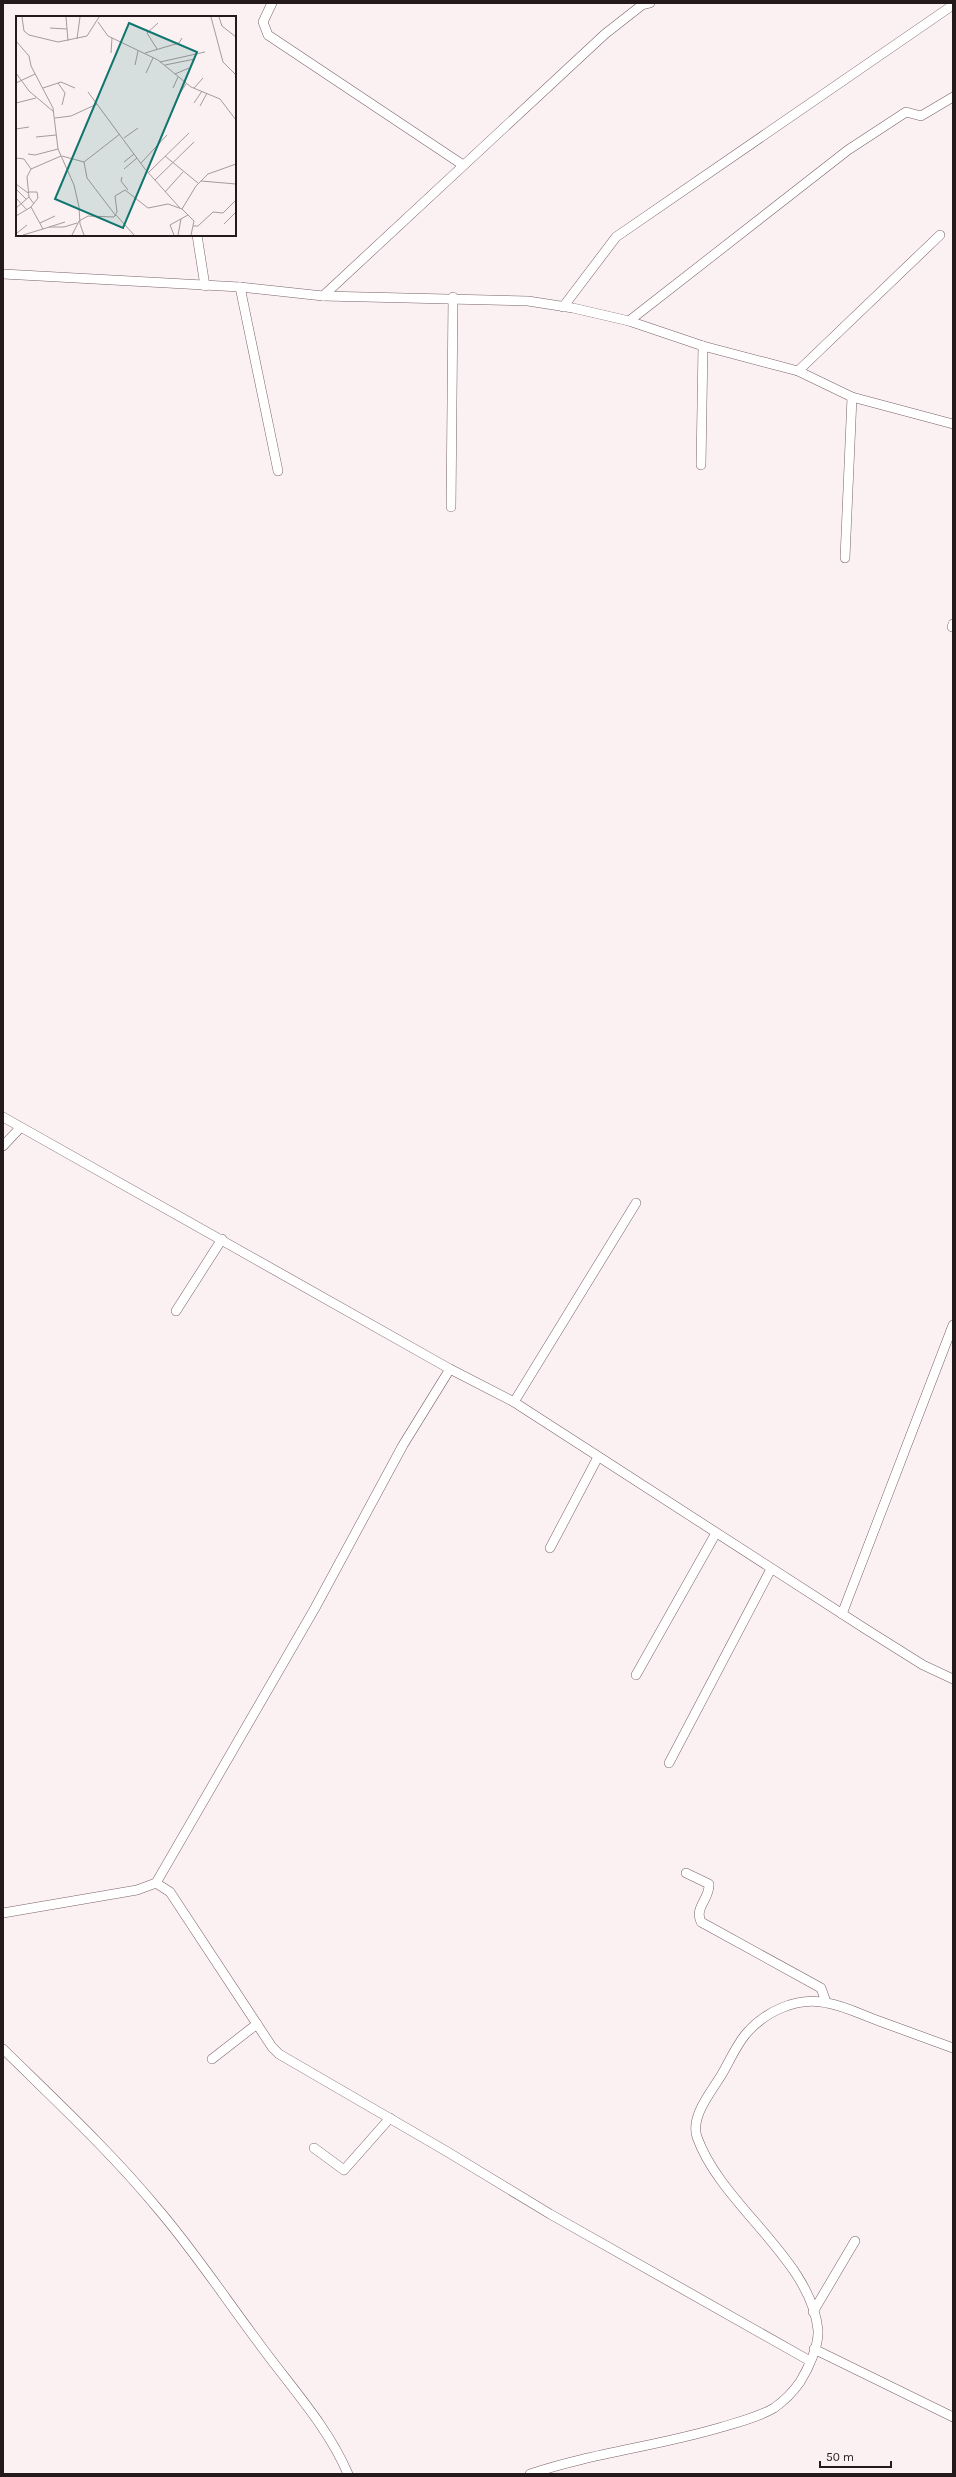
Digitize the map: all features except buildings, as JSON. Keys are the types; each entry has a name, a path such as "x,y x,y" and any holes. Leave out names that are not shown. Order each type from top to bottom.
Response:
{"street":[{"path":"272,3 262,22 268,35 463,165"},
{"path":"324,296 605,34 642,6 650,3"},
{"path":"562,306 616,238 953,5"},
{"path":"629,321 848,150 906,112 921,116 953,97"},
{"path":"798,371 940,235"},
{"path":"197,236 205,286"},
{"path":"3,274 240,287 324,296 453,297 528,301 562,306 629,321 703,346 798,371 852,397 953,424"},
{"path":"240,287 278,471"},
{"path":"451,507 453,297"},
{"path":"702,465 703,346"},
{"path":"845,558 852,397"},
{"path":"3,1118 222,1239 450,1369 514,1402 842,1614 923,1665 953,1679"},
{"path":"3,1146 20,1128"},
{"path":"514,1402 636,1203"},
{"path":"176,1311 222,1239"},
{"path":"842,1614 953,1325"},
{"path":"3,1913 137,1890 156,1883 315,1608 403,1446 450,1369"},
{"path":"550,1548 598,1457"},
{"path":"636,1675 716,1533"},
{"path":"669,1763 771,1569"},
{"path":"686,1873 708,1884 709,1888 698,1909 697,1915 701,1922 821,1988 826,2002"},
{"path":"156,1883 170,1892 257,2024 279,2054 390,2118 550,2214 810,2361"},
{"path":"530,2474 705,2432 744,2420 774,2408 790,2395 801,2381 814,2350 818,2331 813,2312 804,2290 782,2256 725,2189 712,2168 696,2134 697,2120 744,2036 757,2023 784,2007 802,2003 826,2002 953,2048"},
{"path":"212,2059 257,2024"},
{"path":"3,2049 76,2120 159,2209 259,2344 299,2394 329,2439 348,2474"},
{"path":"314,2148 344,2170 390,2118"},
{"path":"813,2312 855,2241"},
{"path":"814,2350 953,2416"}]}
